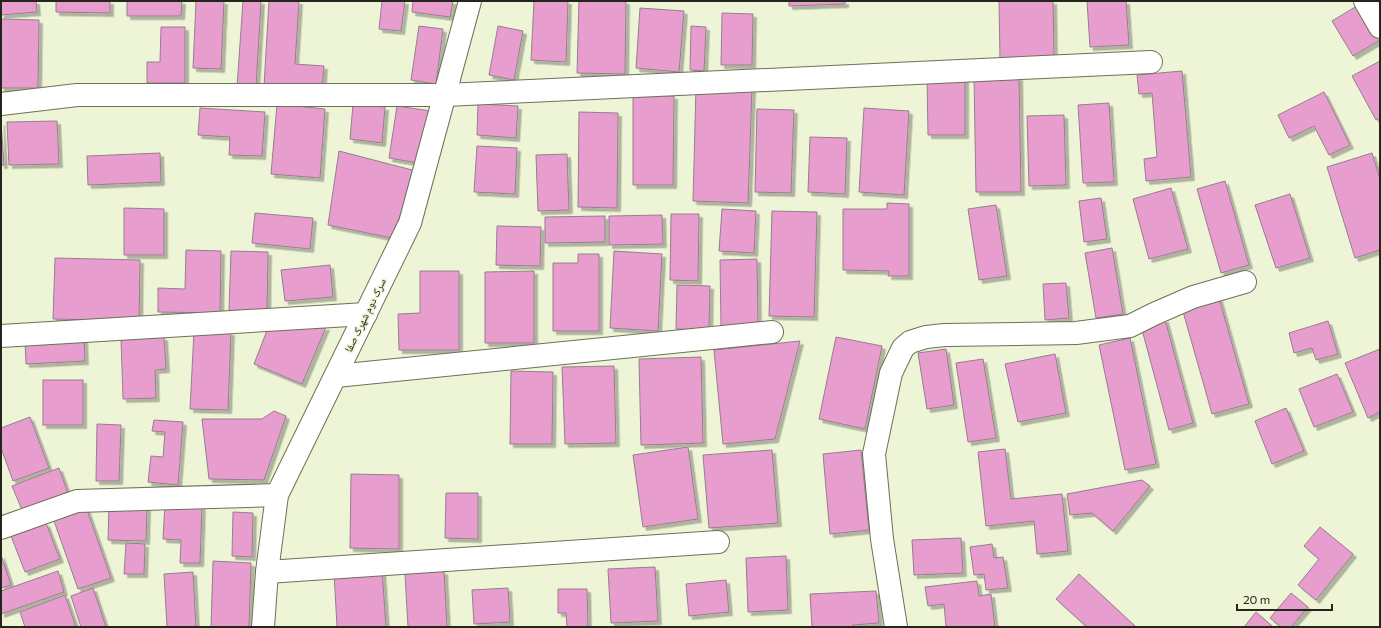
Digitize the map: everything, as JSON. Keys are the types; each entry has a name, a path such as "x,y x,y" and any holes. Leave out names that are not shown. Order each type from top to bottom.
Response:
{"street":[{"name":"سرک دوم شهرک صفا","path":"263,627 267,572 277,495 410,223 470,1"},
{"path":"1365,1 1380,27"},
{"path":"1,104 77,95 445,95 1151,62"},
{"path":"896,627 882,539 874,454 891,373 903,348 910,342 926,337 945,335 1076,333 1130,326 1193,297 1245,282"},
{"path":"1,336 366,314"},
{"path":"336,376 772,332"},
{"path":"1,528 77,501 277,495"},
{"path":"267,572 718,542"}],"building":[{"path":"1,1 36,1 37,12 1,15"},
{"path":"56,1 110,1 110,13 56,12"},
{"path":"127,1 182,1 181,16 127,16"},
{"path":"196,1 224,1 221,69 193,68"},
{"path":"243,1 261,1 256,88 237,87"},
{"path":"269,1 299,1 295,64 324,66 322,90 264,86"},
{"path":"382,1 405,1 401,31 379,29"},
{"path":"413,1 453,1 450,17 412,12"},
{"path":"534,1 568,1 566,62 531,60"},
{"path":"579,1 626,1 625,74 577,73"},
{"path":"789,1 845,1 845,4 789,6"},
{"path":"999,1 1053,1 1054,58 1000,60"},
{"path":"1087,1 1126,1 1129,45 1090,47"},
{"path":"1360,4 1380,40 1353,56 1332,21"},
{"path":"640,8 684,11 679,72 636,68"},
{"path":"722,13 753,14 752,65 721,65"},
{"path":"1,19 39,20 38,88 1,88"},
{"path":"419,26 443,29 436,84 411,80"},
{"path":"498,26 523,31 514,80 489,75"},
{"path":"691,26 706,27 704,71 690,70"},
{"path":"161,27 185,27 185,83 147,83 147,62 160,62"},
{"path":"1380,61 1380,118 1376,120 1352,76"},
{"path":"1182,71 1191,177 1146,181 1144,159 1157,157 1152,93 1139,94 1137,75"},
{"path":"927,77 965,78 965,135 928,135"},
{"path":"1019,77 1021,192 976,192 974,78"},
{"path":"696,86 752,88 748,203 693,201"},
{"path":"1324,92 1350,145 1329,155 1314,126 1289,138 1278,115"},
{"path":"633,95 674,96 673,185 633,185"},
{"path":"1109,103 1114,182 1083,183 1078,105"},
{"path":"277,104 325,109 320,178 271,174"},
{"path":"353,104 385,107 382,143 350,139"},
{"path":"478,104 518,106 516,138 477,135"},
{"path":"397,106 431,111 418,163 389,158"},
{"path":"200,108 265,112 262,156 229,155 230,137 198,135"},
{"path":"864,108 909,111 904,195 859,192"},
{"path":"757,109 794,110 791,193 755,192"},
{"path":"579,112 618,113 617,208 578,207"},
{"path":"1064,115 1066,185 1029,186 1027,116"},
{"path":"57,121 59,164 9,165 7,122"},
{"path":"1,122 4,165 1,165"},
{"path":"810,137 847,138 845,194 808,192"},
{"path":"477,146 517,148 515,194 474,192"},
{"path":"339,151 416,171 392,238 328,225"},
{"path":"160,153 161,182 88,185 87,156"},
{"path":"1372,153 1380,179 1380,250 1355,258 1327,167"},
{"path":"567,154 569,210 538,211 536,155"},
{"path":"1225,181 1249,265 1221,273 1197,189"},
{"path":"1171,188 1188,249 1149,259 1133,199"},
{"path":"1290,194 1310,258 1276,268 1255,205"},
{"path":"1101,198 1107,239 1084,242 1079,201"},
{"path":"887,203 909,204 909,276 888,276 889,271 843,270 843,209 887,209"},
{"path":"996,205 1007,276 979,280 968,209"},
{"path":"124,208 164,209 164,255 124,255"},
{"path":"722,209 756,211 754,253 719,251"},
{"path":"772,211 817,212 814,317 769,316"},
{"path":"255,213 313,218 310,249 252,243"},
{"path":"671,214 699,214 698,281 670,280"},
{"path":"662,215 663,244 609,245 609,216"},
{"path":"605,216 605,242 545,243 545,217"},
{"path":"497,226 541,227 540,266 496,265"},
{"path":"1112,248 1123,314 1096,318 1085,253"},
{"path":"186,250 221,251 220,313 158,312 158,288 185,289"},
{"path":"231,251 268,252 267,312 229,311"},
{"path":"614,251 662,254 658,331 610,328"},
{"path":"578,254 599,254 599,331 553,331 553,263 578,263"},
{"path":"55,258 140,260 139,321 53,319"},
{"path":"757,259 758,325 721,326 720,260"},
{"path":"330,265 333,297 285,301 281,270"},
{"path":"420,271 459,271 459,350 399,350 398,314 420,313"},
{"path":"534,271 534,343 485,343 485,272"},
{"path":"1066,283 1069,318 1045,320 1043,284"},
{"path":"677,285 710,286 709,330 676,329"},
{"path":"1219,298 1249,404 1212,414 1182,308"},
{"path":"1165,319 1193,423 1169,430 1141,326"},
{"path":"1328,321 1338,354 1316,360 1312,348 1294,353 1289,333"},
{"path":"326,327 302,384 254,364 268,328"},
{"path":"194,331 231,332 228,410 190,409"},
{"path":"164,337 166,369 155,370 156,398 123,399 121,339"},
{"path":"836,337 882,346 865,429 819,419"},
{"path":"84,338 85,361 26,364 25,341"},
{"path":"1130,338 1156,464 1125,470 1099,345"},
{"path":"800,341 775,439 723,444 714,350"},
{"path":"946,349 954,405 927,409 918,353"},
{"path":"1380,349 1380,412 1368,418 1345,363"},
{"path":"1055,354 1066,413 1018,422 1005,364"},
{"path":"701,357 703,443 641,445 639,359"},
{"path":"983,359 996,438 968,442 956,363"},
{"path":"614,366 616,443 565,444 562,367"},
{"path":"511,371 553,372 552,444 510,444"},
{"path":"1337,374 1353,412 1314,427 1299,389"},
{"path":"43,380 83,380 83,425 43,425"},
{"path":"1286,408 1304,451 1272,464 1255,421"},
{"path":"274,411 286,416 264,480 209,479 202,419 262,419"},
{"path":"30,417 49,468 13,481 1,448 1,428"},
{"path":"154,420 183,422 178,485 148,482 151,456 163,457 165,432 152,431"},
{"path":"97,424 121,425 119,481 96,481"},
{"path":"688,447 698,519 643,527 633,455"},
{"path":"1005,449 1011,499 1062,494 1068,551 1037,554 1034,521 986,526 978,452"},
{"path":"772,450 778,523 709,528 703,455"},
{"path":"861,450 869,530 830,534 823,454"},
{"path":"59,468 68,493 22,510 12,486"},
{"path":"351,474 399,475 399,549 350,548"},
{"path":"1142,480 1150,486 1113,531 1092,513 1070,515 1067,494"},
{"path":"446,493 478,493 478,539 445,538"},
{"path":"165,503 202,504 200,563 180,563 181,540 163,539"},
{"path":"109,506 147,507 146,541 108,540"},
{"path":"86,507 111,578 78,589 53,518"},
{"path":"233,512 253,513 252,557 232,556"},
{"path":"46,523 60,559 25,572 11,536"},
{"path":"1320,527 1353,554 1316,600 1298,585 1319,559 1304,546"},
{"path":"961,538 963,573 914,575 912,540"},
{"path":"126,543 145,544 144,574 124,574"},
{"path":"992,544 994,558 1003,557 1008,588 986,590 984,574 974,575 970,547"},
{"path":"1,555 11,585 1,588"},
{"path":"786,556 788,610 748,612 746,558"},
{"path":"213,561 251,563 249,627 211,627"},
{"path":"655,567 658,621 611,623 608,569"},
{"path":"382,569 386,627 337,627 334,572"},
{"path":"58,571 64,592 1,614 1,591"},
{"path":"444,571 447,627 408,627 405,574"},
{"path":"193,572 196,627 167,627 164,574"},
{"path":"1079,574 1136,627 1087,627 1056,599"},
{"path":"726,580 729,612 689,616 686,584"},
{"path":"977,581 979,596 991,594 995,627 946,627 944,604 928,606 925,587"},
{"path":"93,588 106,627 81,627 71,596"},
{"path":"508,588 510,622 474,624 472,590"},
{"path":"558,589 587,589 588,627 567,627 566,613 558,613"},
{"path":"876,591 879,623 853,625 853,627 812,627 810,594"},
{"path":"1291,593 1308,607 1291,627 1281,627 1270,618"},
{"path":"65,595 76,627 25,627 20,612"},
{"path":"1256,612 1273,627 1244,627"}]}
